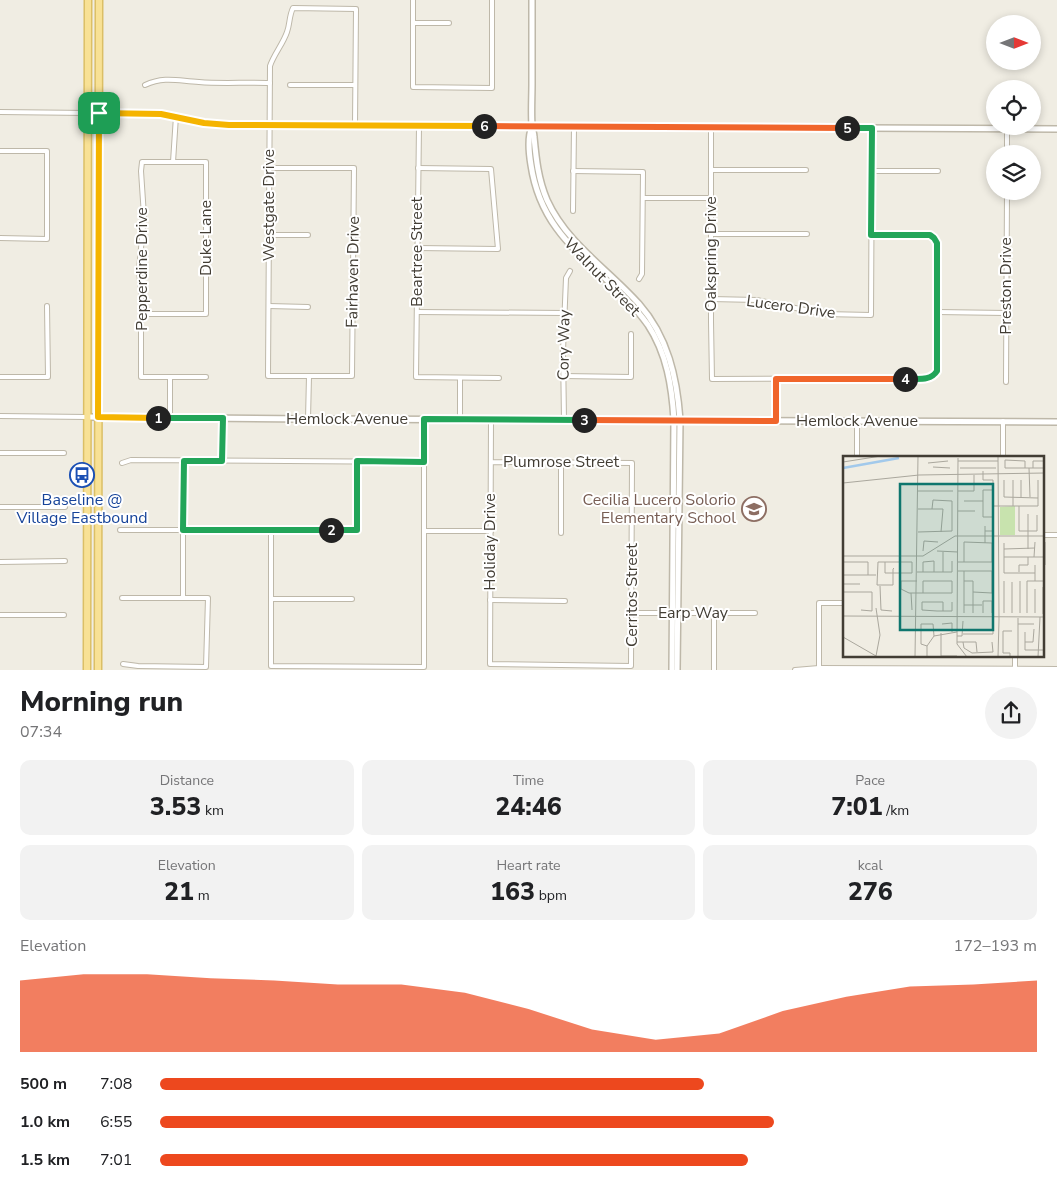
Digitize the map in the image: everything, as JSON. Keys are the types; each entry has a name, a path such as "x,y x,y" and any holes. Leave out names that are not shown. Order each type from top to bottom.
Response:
{"main road":[{"path":"87,670 88,0"},
{"path":"98,670 99,0"}],"street":[{"path":"413,0 413,87 492,88 492,0"},
{"path":"532,0 532,127 539,176 553,212 564,230 640,305 665,345 674,370 678,398 676,614 678,670"},
{"name":"Westgate Drive","path":"309,376 268,376 270,66 287,33 290,14 293,8 356,9 356,85"},
{"path":"413,23 449,23"},
{"path":"145,85 156,80 270,83"},
{"path":"290,85 356,85 356,125"},
{"path":"0,112 142,113 176,116 204,123 270,126 986,129"},
{"path":"173,162 176,116"},
{"name":"Beartree Street","path":"419,126 416,377 460,378"},
{"path":"573,211 574,127"},
{"path":"776,421 776,379 929,378 934,376 937,371 937,243 930,235 871,235 872,128"},
{"name":"Oakspring Drive","path":"711,129 712,379 776,379"},
{"path":"1041,129 1057,129"},
{"path":"0,151 47,150 47,239 0,238"},
{"name":"Pepperdine Drive","path":"170,377 141,377 139,270 143,223 140,171 142,162 173,162"},
{"name":"Duke Lane","path":"141,314 206,314 206,162 173,162"},
{"name":"Fairhaven Drive","path":"269,168 354,168 352,376 309,376"},
{"path":"417,248 498,249 491,169 418,168"},
{"path":"711,170 806,170"},
{"path":"573,171 643,172 642,274 639,279"},
{"path":"871,171 938,171"},
{"path":"643,198 711,198"},
{"name":"Preston Drive","path":"1006,382 1007,200"},
{"path":"711,234 807,234"},
{"path":"269,235 308,235"},
{"name":"Lucero Drive","path":"711,299 757,300 824,314 871,315 871,235"},
{"name":"Cory Way","path":"564,420 566,278 570,271"},
{"path":"0,377 48,377 47,306"},
{"path":"269,306 308,307"},
{"path":"417,312 565,314"},
{"path":"937,312 1006,313"},
{"path":"564,376 631,377 631,334"},
{"path":"308,419 309,376"},
{"path":"170,418 170,377 206,377"},
{"path":"460,419 460,378 499,378"},
{"path":"0,416 87,417"},
{"name":"Hemlock Avenue","path":"87,417 1057,422"},
{"path":"222,461 223,418"},
{"path":"271,530 271,666 424,667 424,419"},
{"name":"Holiday Drive","path":"491,420 490,664 631,666"},
{"path":"857,421 857,456"},
{"path":"1003,421 1003,456"},
{"path":"0,453 64,453"},
{"path":"122,462 131,460 424,462"},
{"path":"183,598 184,461"},
{"path":"120,530 357,530 357,461"},
{"name":"Plumrose Street","path":"491,462 632,463"},
{"path":"561,462 561,533"},
{"name":"Cerritos Street","path":"631,666 632,463"},
{"path":"0,507 64,507"},
{"path":"424,531 491,531"},
{"path":"1044,535 1057,536"},
{"path":"0,562 64,561"},
{"path":"122,598 208,598 206,668 172,668 123,664"},
{"path":"271,599 352,599"},
{"path":"490,600 565,601"},
{"path":"818,668 819,603 843,603"},
{"name":"Earp Way","path":"632,613 755,613"},
{"path":"672,670 676,614"},
{"path":"714,614 714,670"},
{"path":"0,615 64,615"},
{"path":"795,670 818,668 1057,669"}],"place":[{"name":"Baseline @ Village Eastbound","path":"82,475"},
{"name":"Cecilia Lucero Solorio Elementary School","path":"754,509"}],"route":[{"path":"99,113 161,114 204,123 229,125 711,129 872,128 871,235 930,235 937,243 937,371 934,376 929,378 776,379 776,421 424,419 424,462 357,461 357,530 183,530 184,461 222,461 223,418 98,417 99,113"}]}
